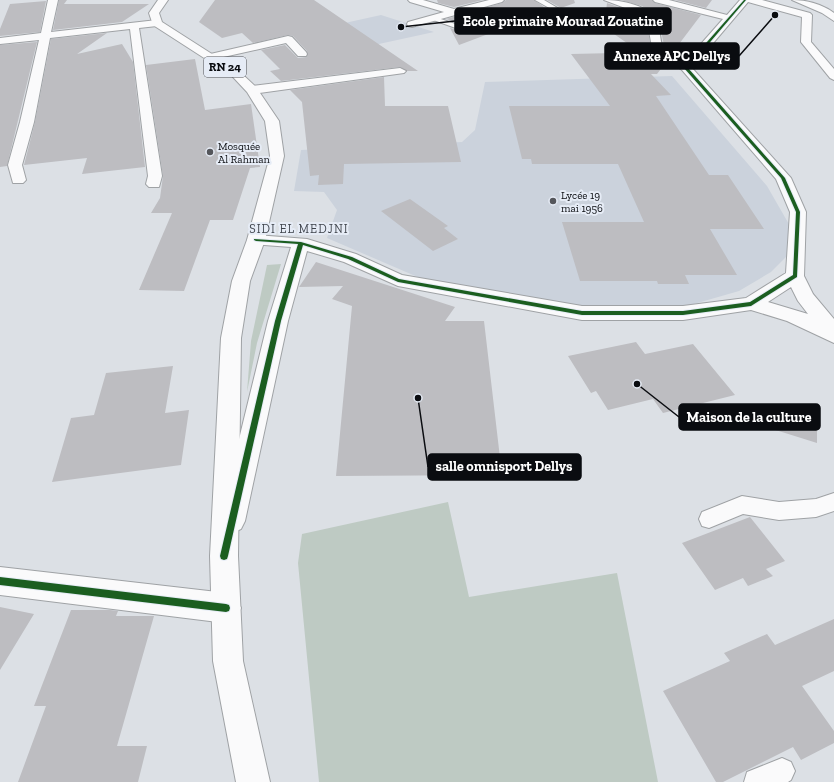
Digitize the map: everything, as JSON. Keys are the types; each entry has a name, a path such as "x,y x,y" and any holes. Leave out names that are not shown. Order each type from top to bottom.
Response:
{"street":[{"path":"18,180 15,165 27,122 44,36 53,0"},
{"path":"0,41 157,23 154,13 163,0"},
{"path":"413,0 453,12"},
{"path":"610,0 638,10 650,18 653,22 654,35 657,45 662,51 686,68 783,178 798,212 795,276 805,297 822,320 834,332"},
{"path":"658,0 729,18"},
{"path":"686,68 745,0"},
{"path":"751,0 807,15 806,42 834,76"},
{"path":"797,0 825,11 834,18"},
{"path":"412,24 490,1"},
{"name":"RN 24","path":"157,23 236,74 252,90 272,121 277,156 256,240 241,281 231,338 224,556 228,661 253,782"},
{"path":"134,25 155,176 154,184"},
{"path":"210,57 288,39 302,54"},
{"path":"252,90 400,71"},
{"path":"256,240 301,243 350,258 398,280 582,313 683,313 751,304 801,318 834,336"},
{"path":"224,556 278,321 301,243"},
{"path":"751,304 795,276"},
{"path":"0,581 226,608"}],"lane":[{"path":"432,18 464,29 501,20 507,24 557,10 539,0"},
{"path":"709,519 742,505 779,511 816,508 834,502"},
{"path":"757,782 782,771"}],"shaded area":[{"path":"381,15 434,32 319,57 295,34"},
{"name":"Lycée 19 mai 1956","path":"672,76 767,186 790,226 790,253 771,272 739,291 680,308 551,305 420,278 327,238 337,210 324,192 294,191 301,150 462,142 475,130 485,82"},
{"path":"281,264 257,343 247,392 251,341 267,265"},
{"path":"448,502 469,597 617,573 658,782 319,782 298,563 302,534"}],"building":[{"path":"59,0 67,0 64,4 149,4 122,22 53,30"},
{"path":"215,0 314,0 418,71 407,71 400,67 281,81 270,71 280,69 261,50 285,45 298,58 307,57 307,51 293,36 288,35 253,43 242,33 222,38 199,22"},
{"path":"437,0 483,0 454,7 438,3"},
{"path":"506,0 534,0 547,9 508,19 501,17 464,25 446,19 502,3"},
{"path":"547,0 574,0 575,3 561,8"},
{"path":"621,0 652,0 655,3 701,15 673,52 664,46 660,25 654,15 642,6"},
{"path":"675,0 712,0 706,8"},
{"path":"46,1 40,32 0,36 0,29 10,4"},
{"path":"607,3 632,12 646,21 650,42 654,52 667,61 657,74 651,74 671,95 656,96 709,175 728,175 764,229 710,229 737,275 685,275 689,284 658,284 657,281 580,281 562,222 644,222 618,164 532,164 531,159 522,159 509,106 610,106 571,54 615,53 611,49 634,48 604,27"},
{"path":"500,25 507,27 459,45 450,28 464,32"},
{"path":"107,33 77,54 122,44 133,62 145,167 82,174 87,158 24,165 35,122 51,39"},
{"path":"37,42 7,166 0,167 0,45"},
{"path":"195,59 205,110 251,104 260,167 250,168 233,220 210,220 184,291 139,290 172,213 151,213 160,198 163,176 146,65"},
{"path":"384,77 385,106 448,106 461,162 344,164 343,184 318,185 319,175 310,176 302,102 290,90"},
{"path":"410,199 448,226 444,228 458,239 433,251 381,211"},
{"path":"316,262 455,307 445,321 484,321 502,475 336,476 352,306 332,299 343,286 299,287"},
{"path":"636,342 645,354 693,344 735,395 663,413 653,399 608,410 596,391 591,393 568,356"},
{"path":"173,366 165,413 189,410 181,465 52,482 71,418 94,415 106,373"},
{"path":"768,404 817,419 817,443 766,427"},
{"path":"750,517 785,561 766,569 773,576 748,586 743,578 715,590 682,543"},
{"path":"0,607 34,614 0,670"},
{"path":"71,610 110,610 118,611 116,616 154,616 117,746 147,746 138,782 18,782 46,706 34,706"},
{"path":"834,619 834,671 802,686 834,731 834,743 801,760 793,747 723,782 716,782 663,691 730,661 724,653 767,634 775,645"}],"cycle path":[{"path":"256,240 301,243 350,258 398,280 582,313 683,313 751,304 795,276 798,212 783,178 686,68 745,0"},
{"path":"224,556 278,321 301,243"},
{"path":"0,581 226,608"}],"place":[{"name":"Annexe APC Dellys","path":"775,15"},
{"name":"Ecole primaire Mourad Zouatine","path":"401,27"},
{"name":"Mosquée Al Rahman","path":"210,152"},
{"name":"Lycée 19 mai 1956","path":"553,201"},
{"name":"Maison de la culture","path":"637,384"},
{"name":"salle omnisport Dellys","path":"418,398"}],"district":[{"name":"SIDI EL MEDJNI","path":"299,229"}]}
